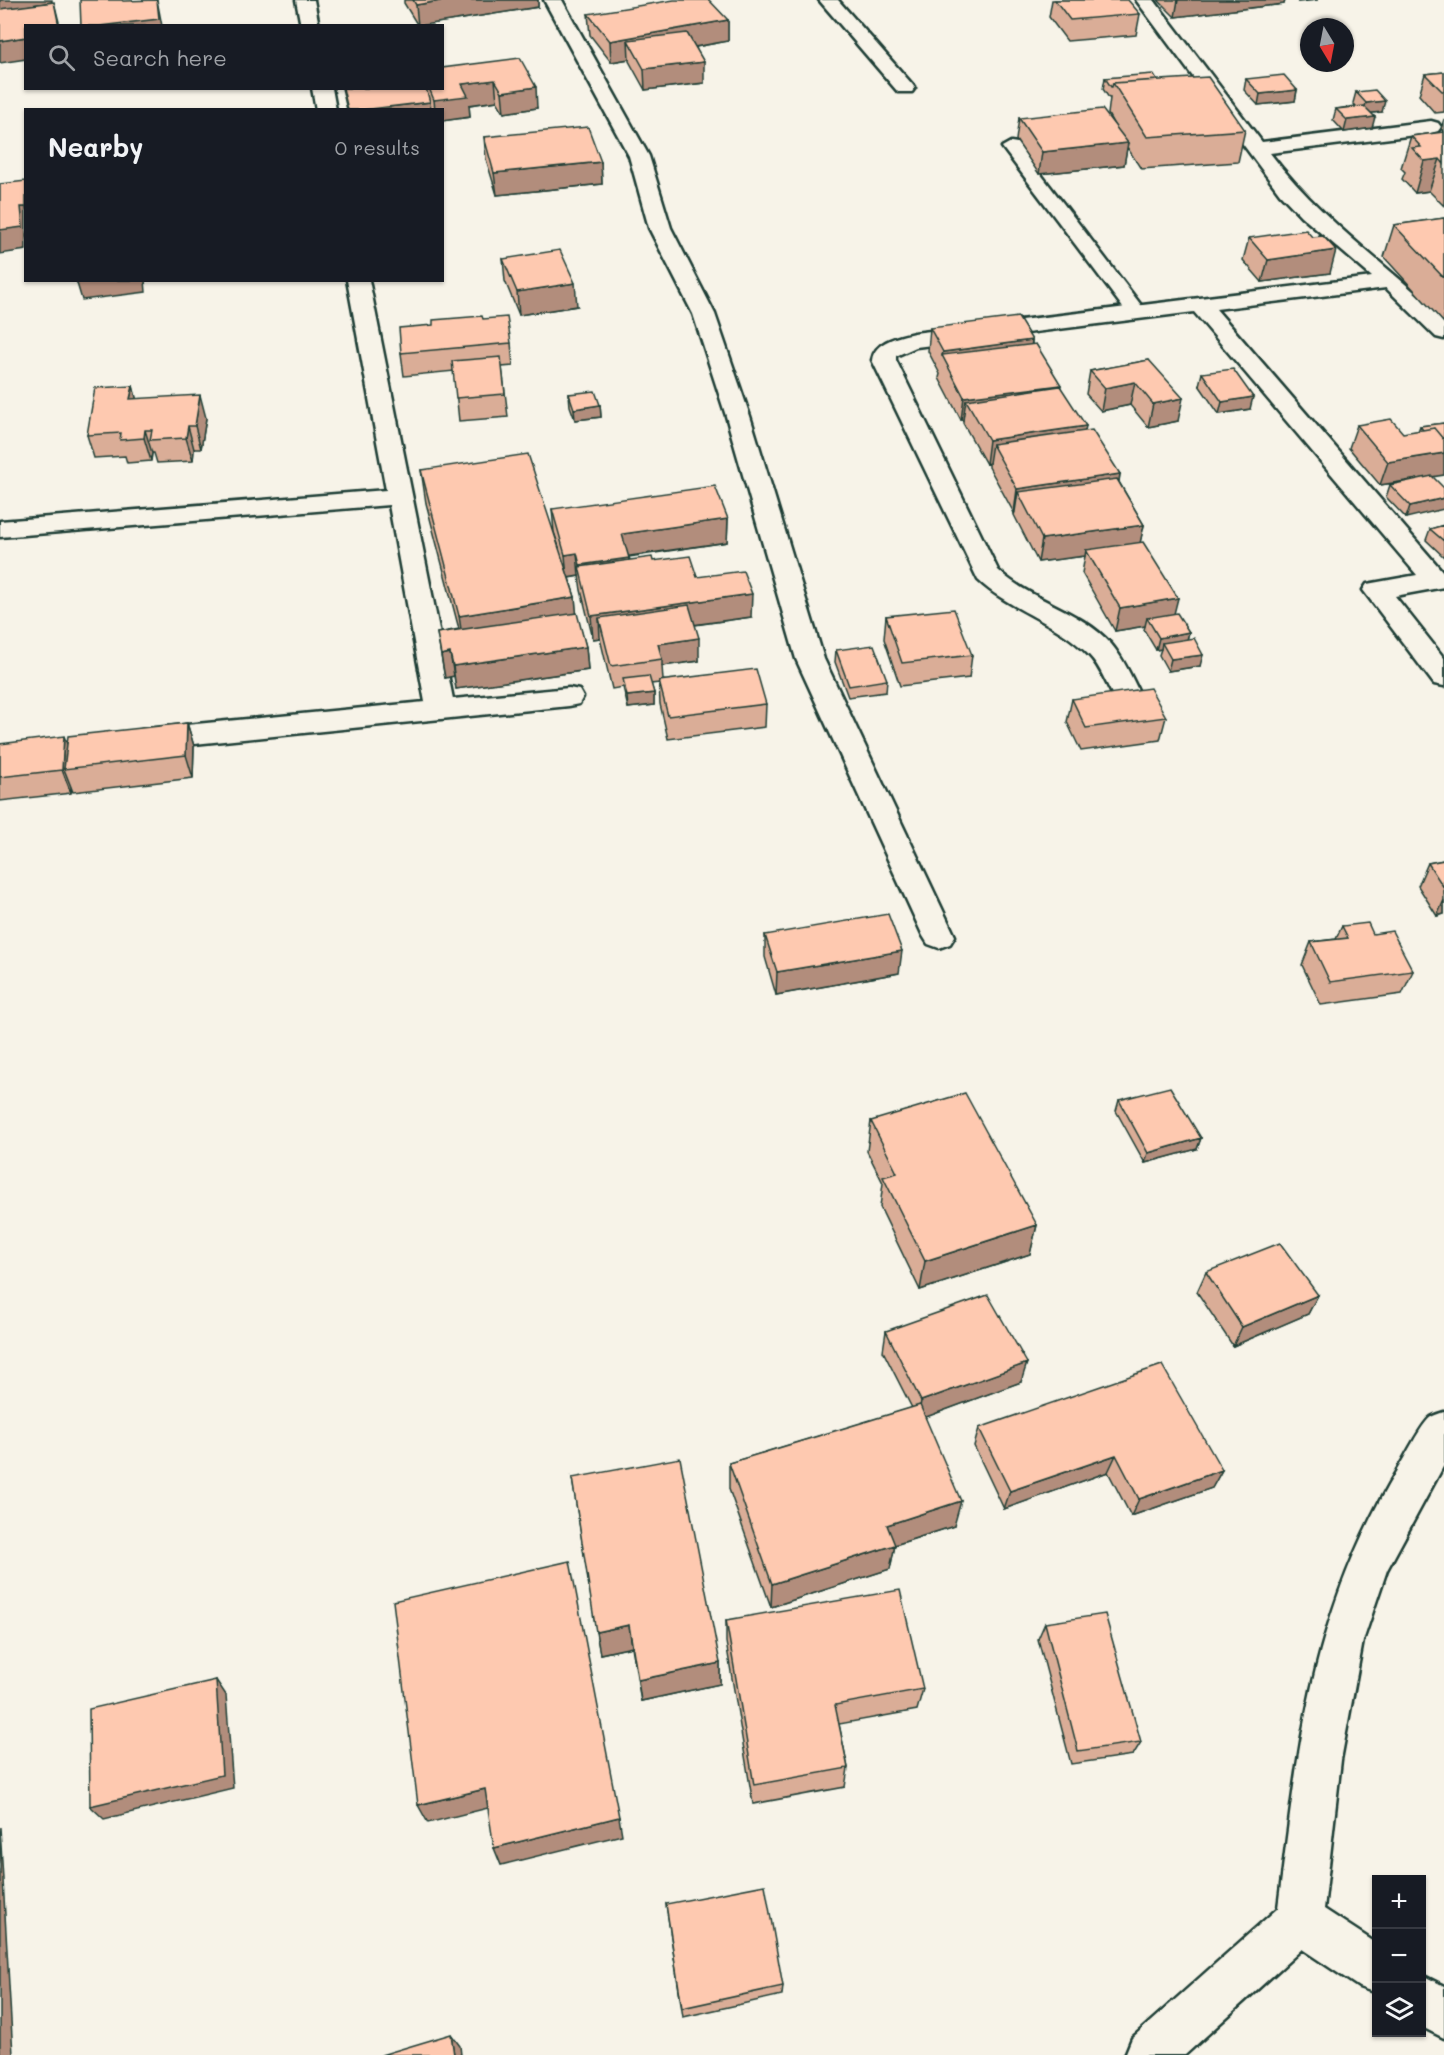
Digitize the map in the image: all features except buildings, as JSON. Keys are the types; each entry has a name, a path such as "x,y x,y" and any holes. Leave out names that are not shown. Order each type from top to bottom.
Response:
{"street":[{"path":"305,0 310,24"},
{"path":"553,0 639,156 660,228 704,314 738,416 810,659 939,936"},
{"path":"828,0 905,88"},
{"path":"1145,0 1302,206 1360,253 1444,332"},
{"path":"322,90 326,108"},
{"path":"1257,149 1431,127"},
{"path":"1360,253 1392,250"},
{"path":"1125,692 1098,646 1084,635 1005,592 987,574 884,357 892,347 914,340 1391,281"},
{"path":"358,282 441,711"},
{"path":"1200,305 1436,581 1376,590 1444,677"},
{"path":"0,529 398,497"},
{"path":"119,742 569,697"},
{"path":"1149,2055 1300,1920 1327,1701 1354,1602 1398,1504 1444,1430"},
{"path":"1300,1920 1372,1967"},
{"path":"1426,2002 1444,2014"}],"lane":[{"path":"1011,147 1137,313"}]}
